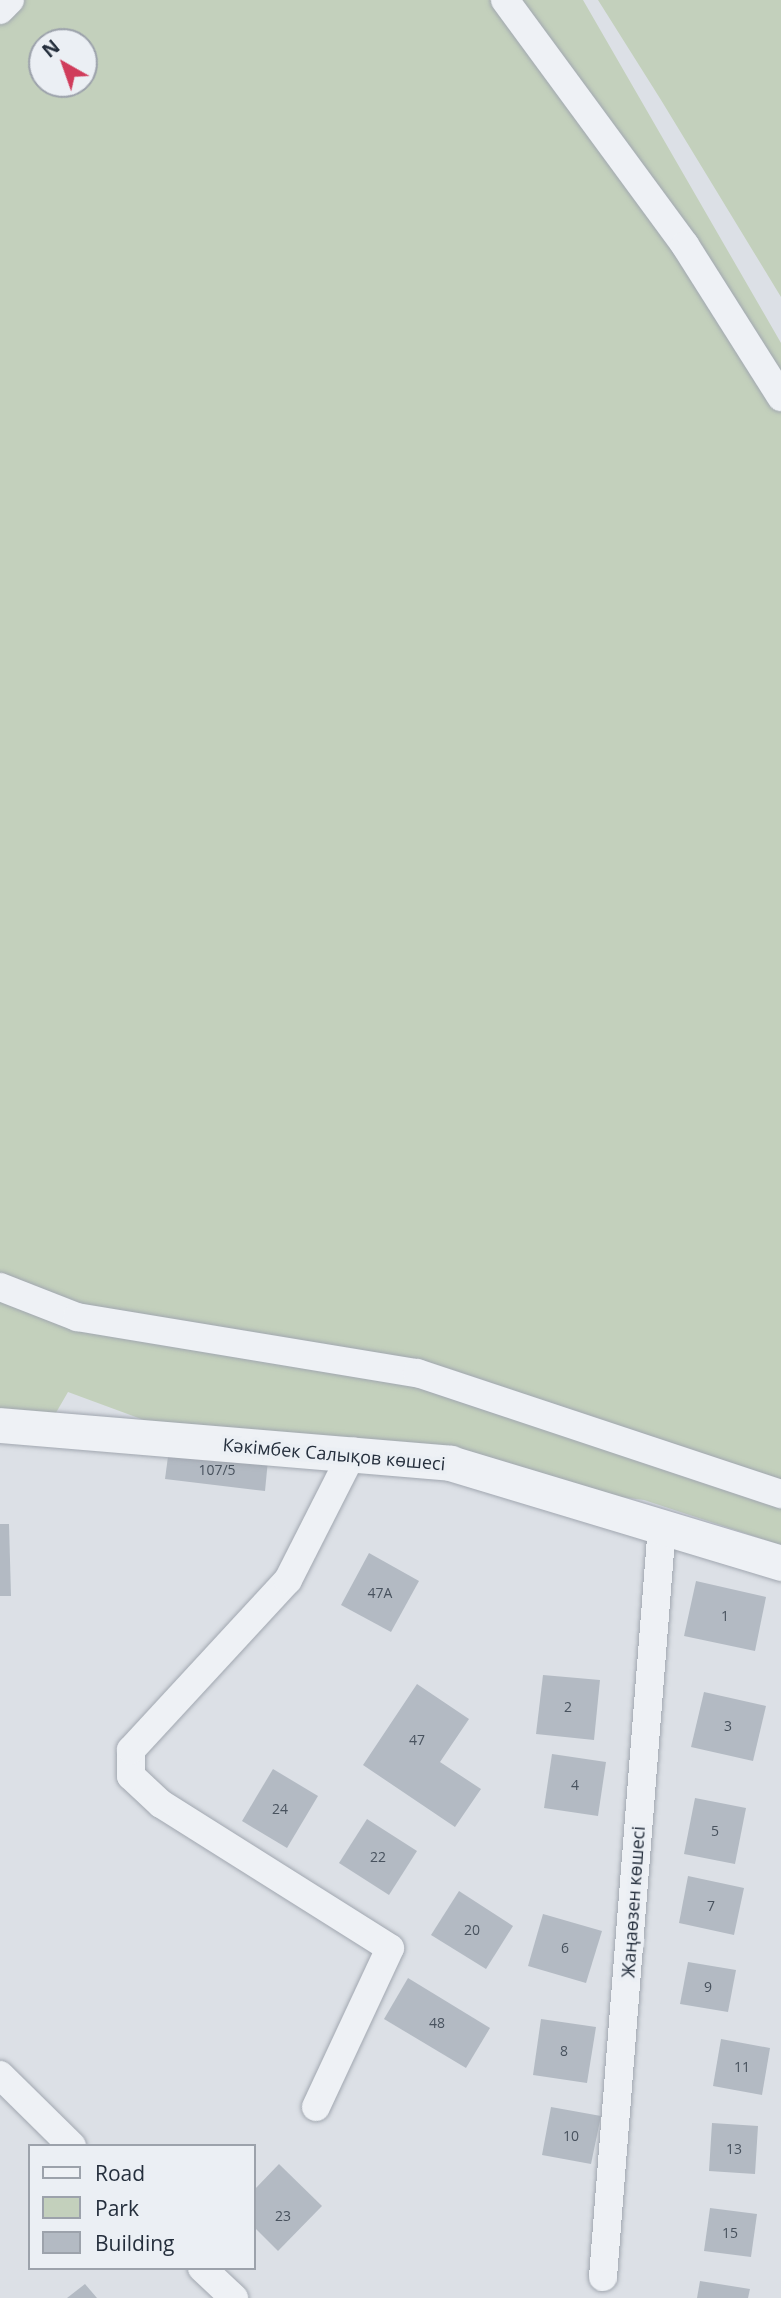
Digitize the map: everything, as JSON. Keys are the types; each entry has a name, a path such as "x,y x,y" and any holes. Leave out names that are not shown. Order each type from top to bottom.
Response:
{"street":[{"path":"0,10 10,0"},
{"path":"505,0 685,245 781,397"},
{"path":"0,1287 77,1317 417,1373 781,1494"},
{"name":"Кәкімбек Салықов көшесі","path":"0,1425 353,1452 450,1463 781,1563"},
{"path":"316,2108 390,1948 161,1804 131,1776 131,1750 288,1580 353,1452"},
{"name":"Жаңаөзен көшесі","path":"603,2277 662,1526"},
{"path":"0,2075 70,2144"},
{"path":"204,2270 234,2298"}],"green space":[{"path":"0,0 583,0 781,343 781,1545 644,1500 209,1444 68,1392 46,1430 0,1418"},
{"path":"598,0 781,0 781,297 661,100"}],"building":[{"path":"169,1449 268,1460 265,1491 165,1479"},
{"path":"0,1524 9,1524 11,1596 0,1596"},
{"path":"369,1553 419,1581 391,1632 341,1605"},
{"path":"696,1581 766,1597 755,1651 684,1636"},
{"path":"543,1675 600,1680 594,1740 536,1734"},
{"path":"417,1684 469,1719 440,1762 481,1789 455,1827 363,1765"},
{"path":"704,1692 766,1706 753,1761 691,1747"},
{"path":"552,1754 606,1762 598,1816 544,1808"},
{"path":"273,1769 318,1796 287,1848 242,1821"},
{"path":"695,1798 746,1808 735,1864 684,1854"},
{"path":"367,1819 417,1851 389,1895 339,1863"},
{"path":"688,1876 744,1888 734,1935 679,1923"},
{"path":"459,1891 513,1926 486,1969 431,1935"},
{"path":"543,1914 602,1931 586,1983 528,1966"},
{"path":"688,1962 736,1970 728,2012 680,2004"},
{"path":"408,1978 490,2028 466,2068 384,2019"},
{"path":"541,2019 596,2027 587,2083 533,2075"},
{"path":"721,2039 770,2048 762,2095 713,2086"},
{"path":"551,2107 601,2116 591,2164 542,2155"},
{"path":"712,2123 758,2126 755,2174 709,2171"},
{"path":"279,2164 322,2206 278,2251 256,2229 256,2188"},
{"path":"710,2208 757,2214 751,2257 704,2251"},
{"path":"700,2281 750,2289 748,2298 697,2298"},
{"path":"85,2284 97,2298 67,2298"}]}
